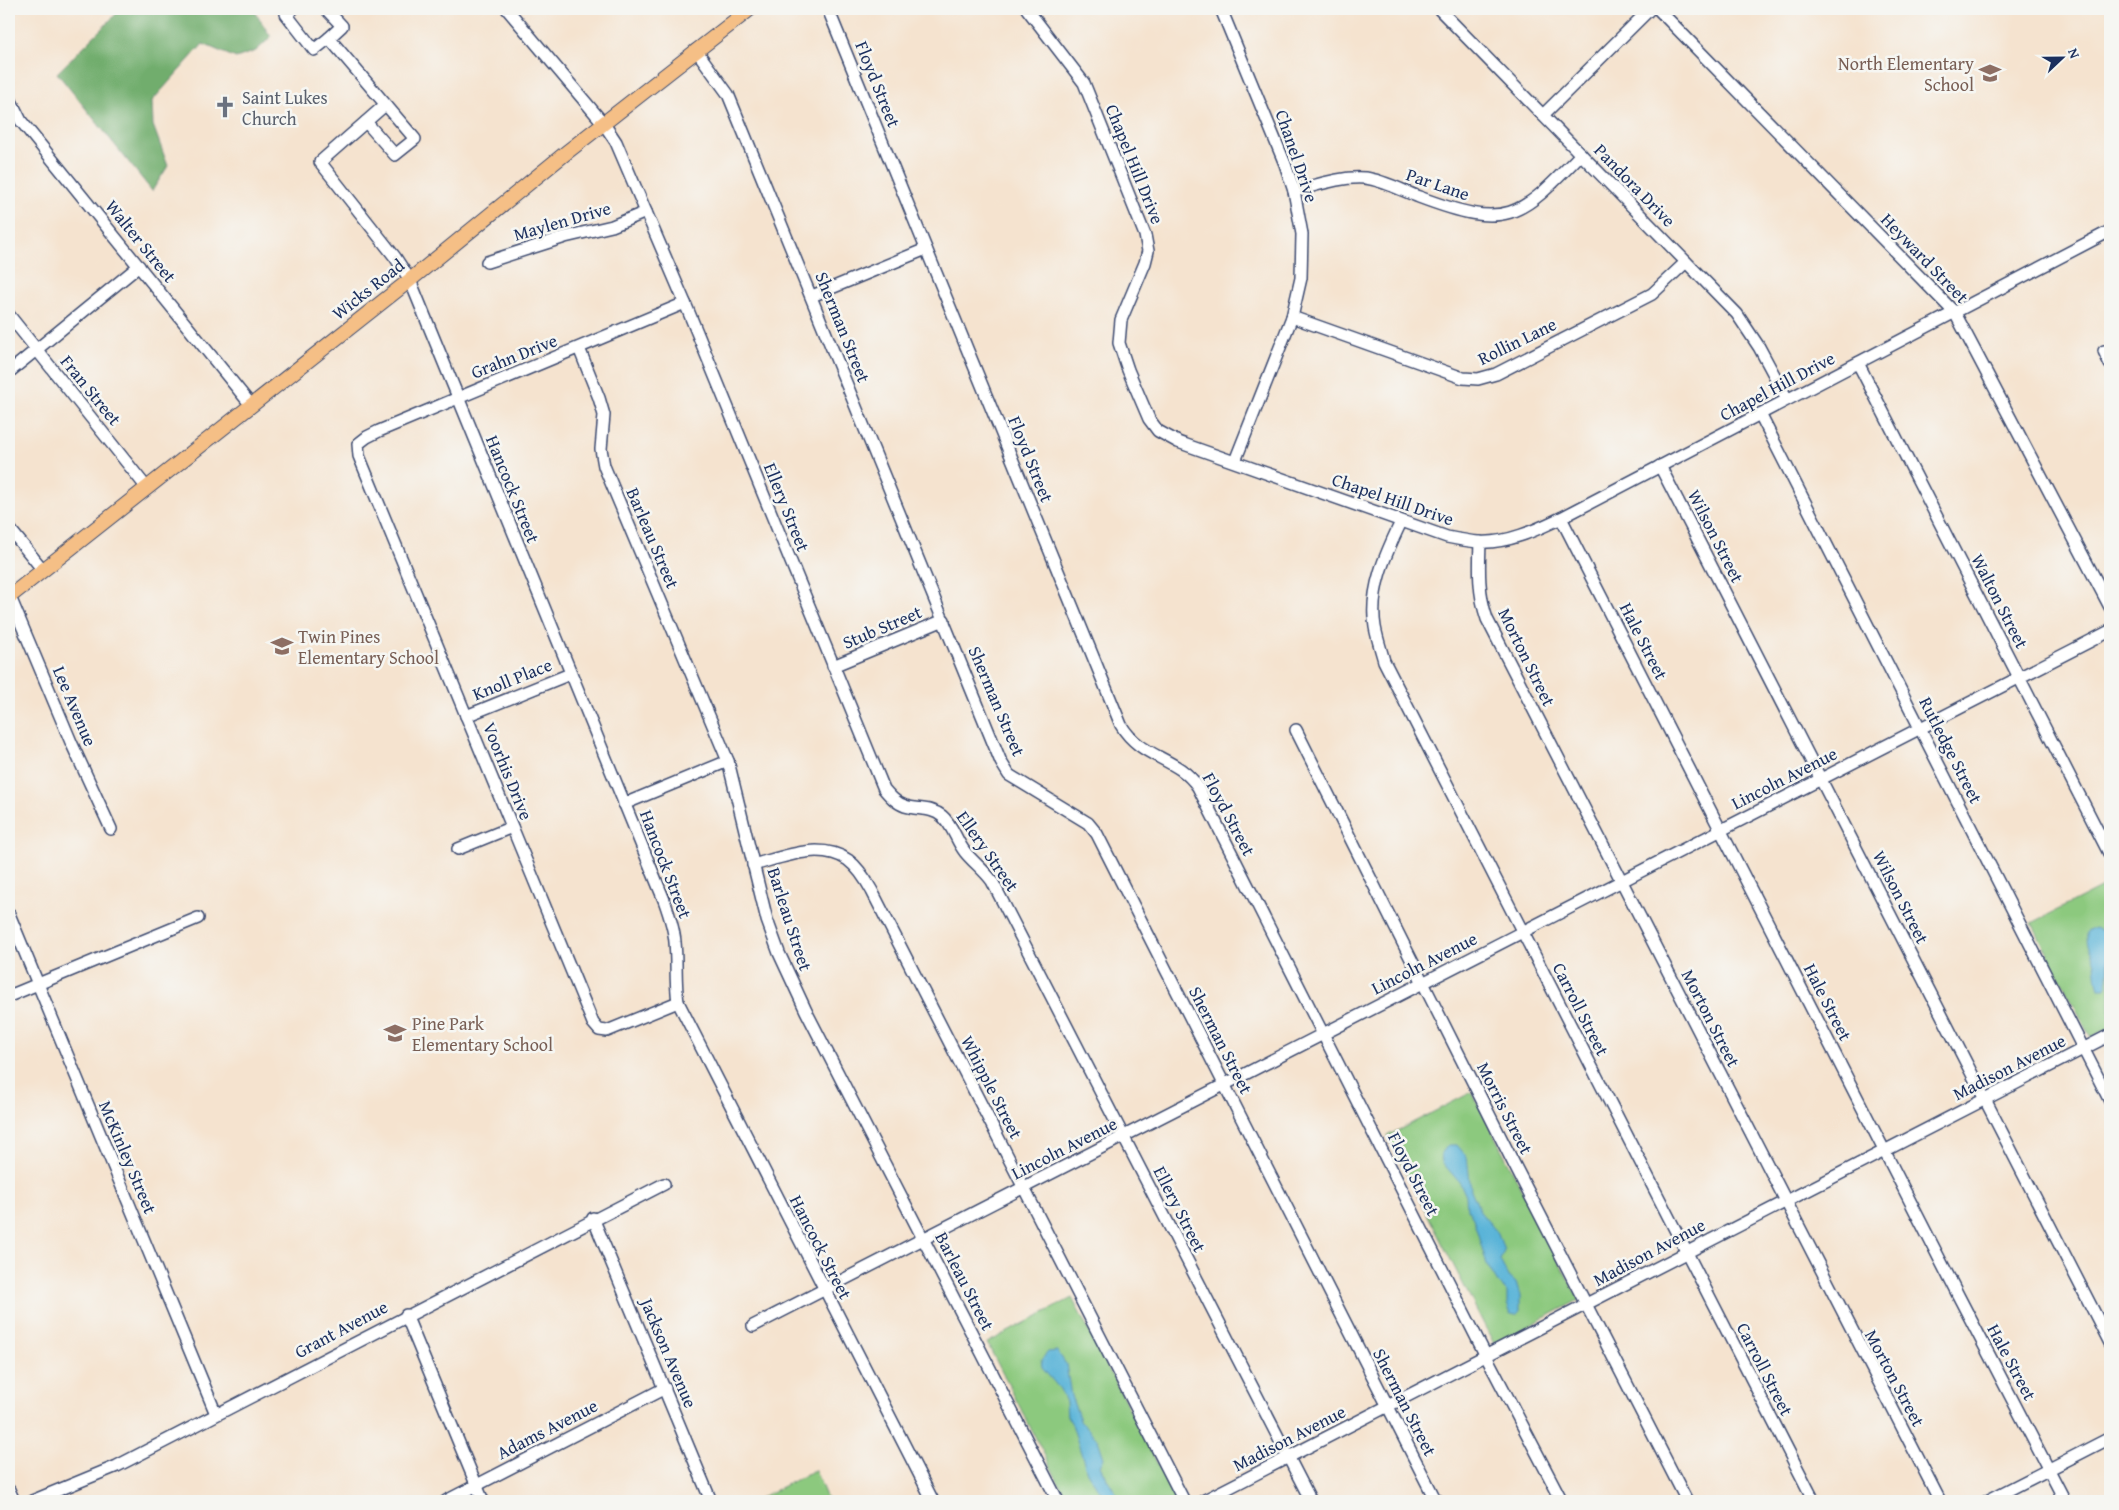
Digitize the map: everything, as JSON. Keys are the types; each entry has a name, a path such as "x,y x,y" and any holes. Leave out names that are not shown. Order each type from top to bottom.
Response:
{"main road":[{"name":"Wicks Road","path":"9,597 750,9"}],"street":[{"path":"293,9 286,14 314,50 342,26 326,9"},
{"name":"Ellery Street","path":"507,9 604,124 616,142 685,303 884,789 893,800 905,806 930,810 943,816 966,854 992,880 1311,1501"},
{"name":"Floyd Street","path":"828,9 1121,725 1128,737 1137,745 1189,775 1198,787 1486,1356 1562,1501"},
{"name":"Chapel Hill Drive","path":"1027,9 1084,83 1146,235 1148,251 1146,263 1121,320 1119,344 1148,419 1158,431 1178,442 1236,461 1400,522 1447,537 1480,542 1502,540 1528,533 1562,518 2110,231"},
{"name":"Chanel Drive","path":"1221,9 1294,191 1302,234 1303,258 1301,278 1292,317 1236,461"},
{"name":"Pandora Drive","path":"1440,9 1736,314 1749,330 1787,399"},
{"path":"1543,115 1650,9"},
{"name":"Heyward Street","path":"1658,9 1955,313 2110,608"},
{"path":"329,38 415,139 395,155 366,122 385,105"},
{"name":"Sherman Street","path":"696,50 728,94 1001,762 1008,774 1023,785 1081,818 1088,823 1096,834 1436,1501"},
{"name":"Walter Street","path":"9,97 22,121 251,405"},
{"name":"Hancock Street","path":"366,122 320,162 395,257 410,280 672,923 675,942 675,980 678,1002 933,1501"},
{"name":"Par Lane","path":"1294,191 1343,179 1366,178 1455,210 1478,216 1501,215 1521,209 1538,197 1581,154"},
{"name":"Maylen Drive","path":"488,262 565,238 612,226 646,212"},
{"path":"812,296 926,249"},
{"name":"Rollin Lane","path":"1292,317 1436,370 1463,378 1478,379 1496,374 1652,294 1686,262"},
{"path":"9,372 138,266"},
{"name":"Grahn Drive","path":"358,444 379,431 685,303"},
{"name":"Fran Street","path":"9,315 147,488"},
{"name":"Barleau Street","path":"578,348 604,415 601,449 604,466 728,760 753,864 779,953 791,981 1058,1501"},
{"path":"2104,351 2110,364"},
{"name":"Walton Street","path":"1858,363 2110,855"},
{"name":"Rutledge Street","path":"1760,414 2110,1101"},
{"name":"Voorhis Drive","path":"358,444 359,456 592,1023 598,1030 607,1031 678,1002"},
{"name":"Wilson Street","path":"1660,466 2110,1343"},
{"name":"Hale Street","path":"1562,518 2065,1501"},
{"name":"Carroll Street","path":"1400,522 1384,558 1376,583 1374,604 1375,626 1384,661 1685,1253 1814,1501"},
{"path":"9,528 43,570"},
{"name":"Morton Street","path":"1480,542 1479,580 1482,603 1487,619 1784,1201 1940,1501"},
{"name":"Lee Avenue","path":"9,597 70,742 111,829"},
{"name":"Stub Street","path":"833,666 944,620"},
{"name":"Lincoln Avenue","path":"753,1326 1225,1086 2110,631"},
{"name":"Knoll Place","path":"466,716 570,674"},
{"name":"Morris Street","path":"1296,730 1423,984 1687,1501"},
{"path":"624,804 728,760"},
{"path":"458,849 512,827"},
{"name":"Whipple Street","path":"753,864 813,851 841,856 849,860 862,873 1184,1501"},
{"name":"McKinley Street","path":"9,914 216,1414"},
{"path":"9,996 198,918"},
{"name":"Madison Avenue","path":"1204,1501 2110,1035"},
{"name":"Grant Avenue","path":"32,1501 117,1466 594,1218 664,1184"},
{"name":"Jackson Avenue","path":"594,1218 711,1501"},
{"path":"406,1315 483,1501"},
{"name":"Adams Avenue","path":"446,1501 665,1388"},
{"path":"1987,1501 2110,1438"},
{"path":"9,1490 14,1501"}],"green space":[{"path":"121,9 253,9 271,37 256,51 236,58 203,44 152,101 153,125 168,166 152,191 57,73"},
{"path":"2110,883 2110,1028 2091,1038 2032,923"},
{"path":"1472,1092 1579,1300 1494,1344 1387,1136"},
{"path":"1072,1298 1177,1501 1068,1501 987,1343"},
{"path":"815,1470 828,1501 754,1501"}],"water":[{"path":"2094,928 2104,931 2108,951 2108,977 2105,988 2099,988 2095,964 2087,942 2087,932"},
{"path":"1448,1145 1457,1145 1467,1157 1471,1190 1481,1213 1498,1233 1504,1251 1500,1260 1507,1275 1516,1283 1520,1296 1520,1311 1516,1315 1511,1314 1507,1304 1507,1292 1498,1283 1487,1265 1473,1218 1467,1209 1466,1196 1460,1183 1442,1162 1441,1154"},
{"path":"1057,1351 1066,1364 1071,1396 1080,1420 1098,1440 1104,1458 1100,1466 1120,1501 1107,1501 1107,1498 1098,1489 1087,1472 1072,1424 1067,1416 1066,1402 1060,1389 1042,1368 1041,1360 1048,1352"}],"place":[{"name":"North Elementary School","path":"1990,73"},
{"name":"Saint Lukes Church","path":"225,107"},
{"name":"Twin Pines Elementary School","path":"282,646"},
{"name":"Pine Park Elementary School","path":"395,1033"}]}
